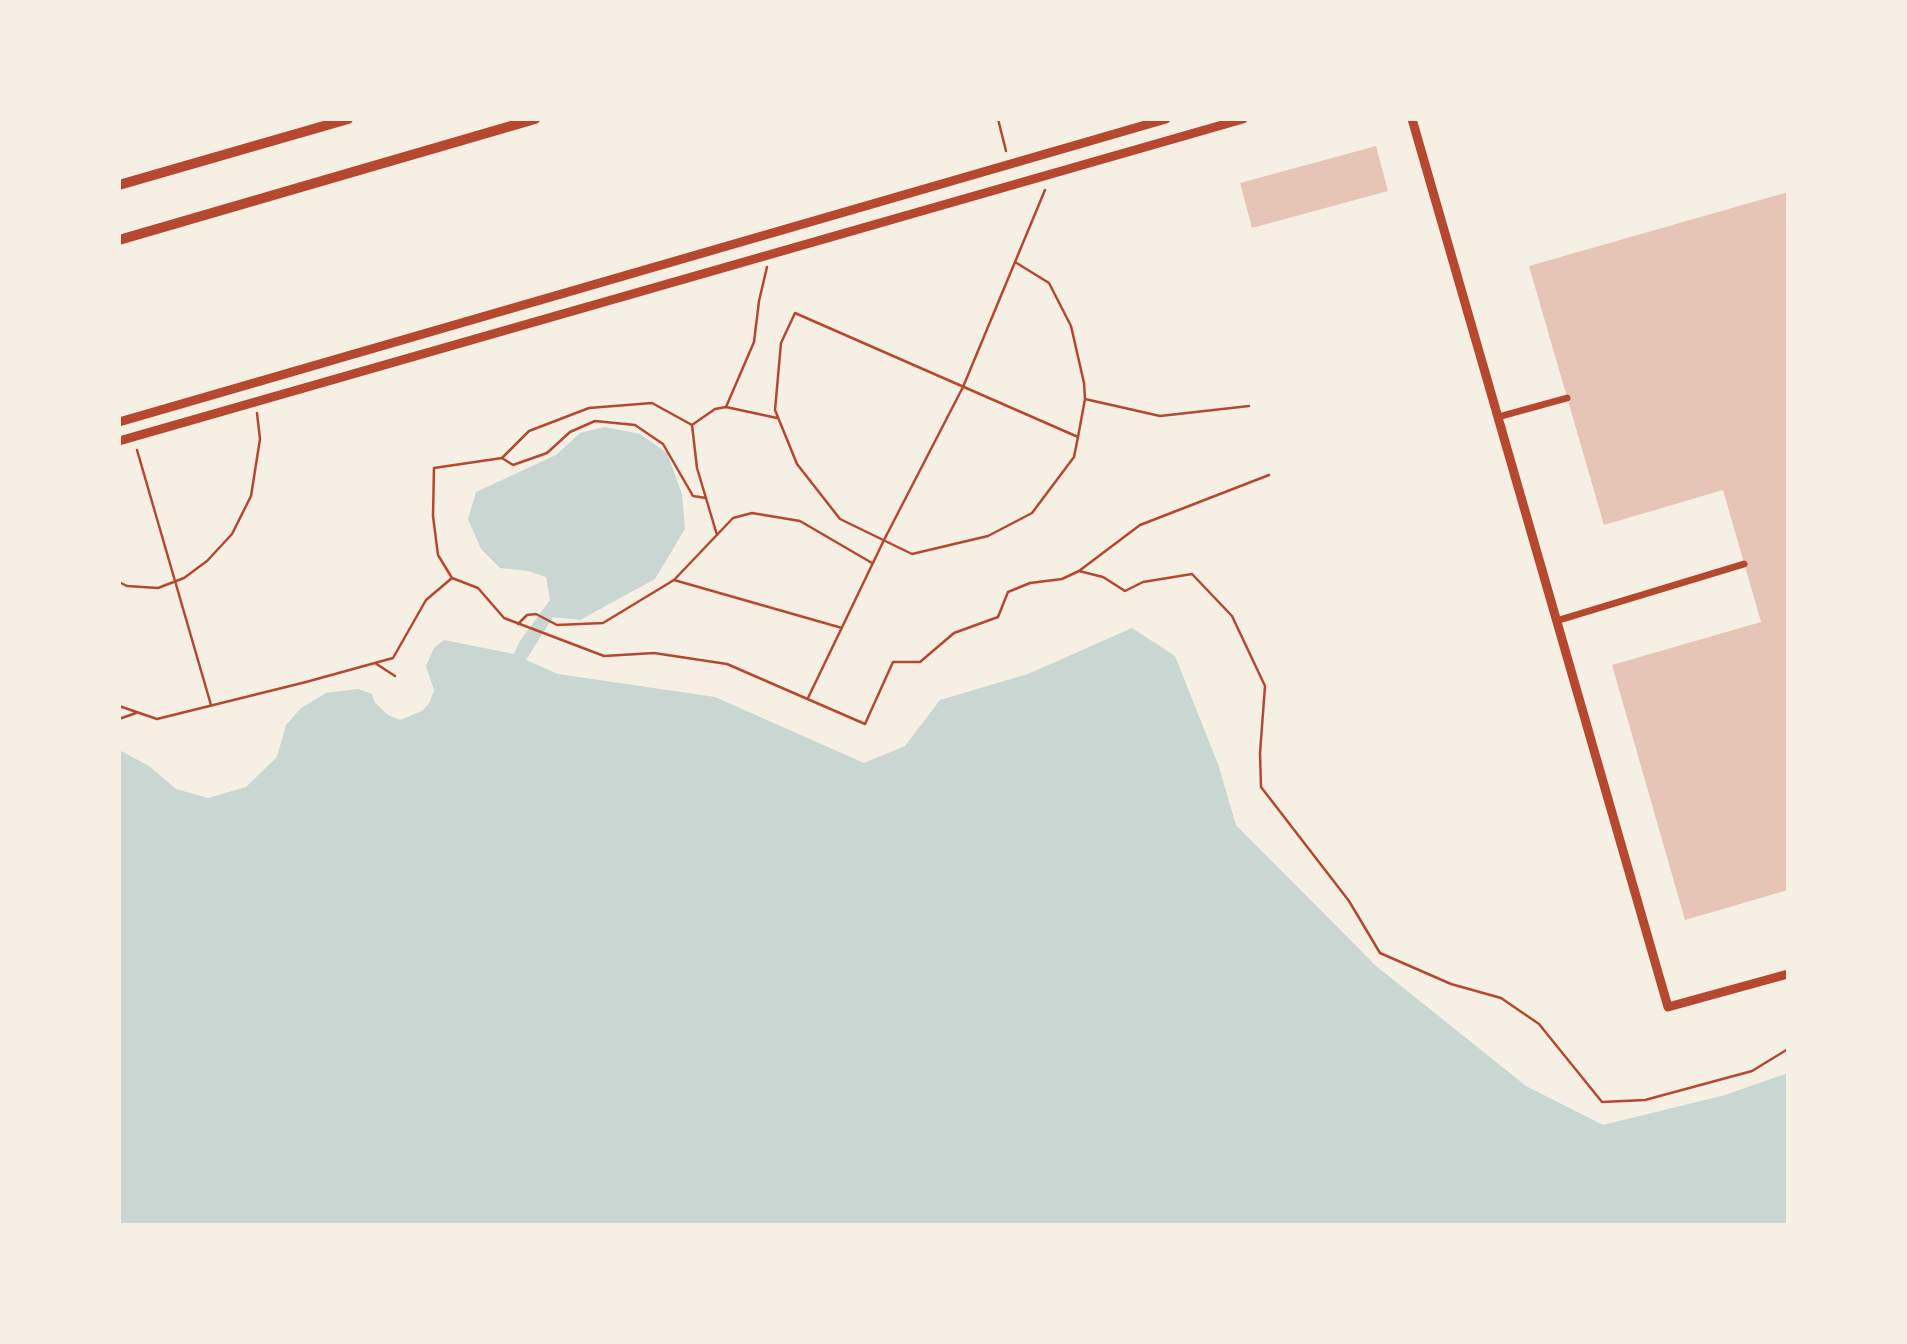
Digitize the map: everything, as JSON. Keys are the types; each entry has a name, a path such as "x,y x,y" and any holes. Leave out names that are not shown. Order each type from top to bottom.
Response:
{"main road":[{"path":"119,185 348,119"},
{"path":"119,240 535,119"}],"street":[{"path":"119,422 1166,119"},
{"path":"119,441 1243,119"},
{"path":"1412,119 1668,1007 1788,974"},
{"path":"1498,417 1567,398"},
{"path":"1556,621 1744,564"}],"path":[{"path":"998,119 1010,164"},
{"path":"808,699 884,540 963,387 1052,174"},
{"path":"726,407 754,342 759,301 770,254"},
{"path":"1015,262 1049,283 1071,326 1084,383 1085,400 1078,438 1074,457 1032,513 988,536 912,554 840,519 797,464 775,410 781,343 795,313 1078,438"},
{"path":"1085,400 1160,416 1249,406"},
{"path":"119,582 127,586 158,588 184,578 206,561 232,534 251,496 260,439 256,401"},
{"path":"692,425 652,402 589,408 529,431 502,458 434,468 433,516 438,555 452,578 478,588 503,618 522,626 604,656 654,653 727,664 865,724 893,662 920,662 954,633 998,617 1008,592 1030,583 1062,579 1079,571 1140,525 1269,475"},
{"path":"692,425 715,409 726,407 779,419"},
{"path":"502,458 513,465 547,453 570,432 595,421 635,425 663,444 693,496 706,498"},
{"path":"692,425 697,468 717,535"},
{"path":"133,437 211,705"},
{"path":"518,624 527,615 536,614 558,625 603,622 674,580 733,518 751,513 800,521 873,563"},
{"path":"1079,571 1103,577 1125,591 1143,582 1192,574 1232,616 1265,685 1260,753 1261,788 1349,901 1380,953 1451,984 1501,998 1539,1024 1602,1101 1645,1100 1752,1070 1788,1049"},
{"path":"119,706 157,719 393,657 426,600 452,578"},
{"path":"674,580 842,628"},
{"path":"374,663 395,676"},
{"path":"119,719 139,713"}],"shaded area":[{"path":"605,427 640,434 667,453 682,494 685,529 655,579 580,620 553,617 526,660 558,674 715,697 864,763 905,746 940,700 1028,674 1132,628 1175,656 1218,764 1236,825 1376,966 1526,1086 1603,1125 1725,1095 1788,1073 1788,1225 119,1225 119,750 149,766 176,789 208,798 246,787 277,757 286,725 301,708 326,693 358,689 372,694 375,703 388,715 400,720 422,711 430,702 434,690 426,666 434,648 444,640 514,654 520,641 550,600 546,577 528,571 500,568 481,549 468,519 476,492 556,455 580,433"}],"building":[{"path":"1376,146 1388,191 1252,228 1240,183"},
{"path":"1788,192 1788,890 1685,920 1612,665 1761,622 1723,490 1604,525 1529,266"}]}
